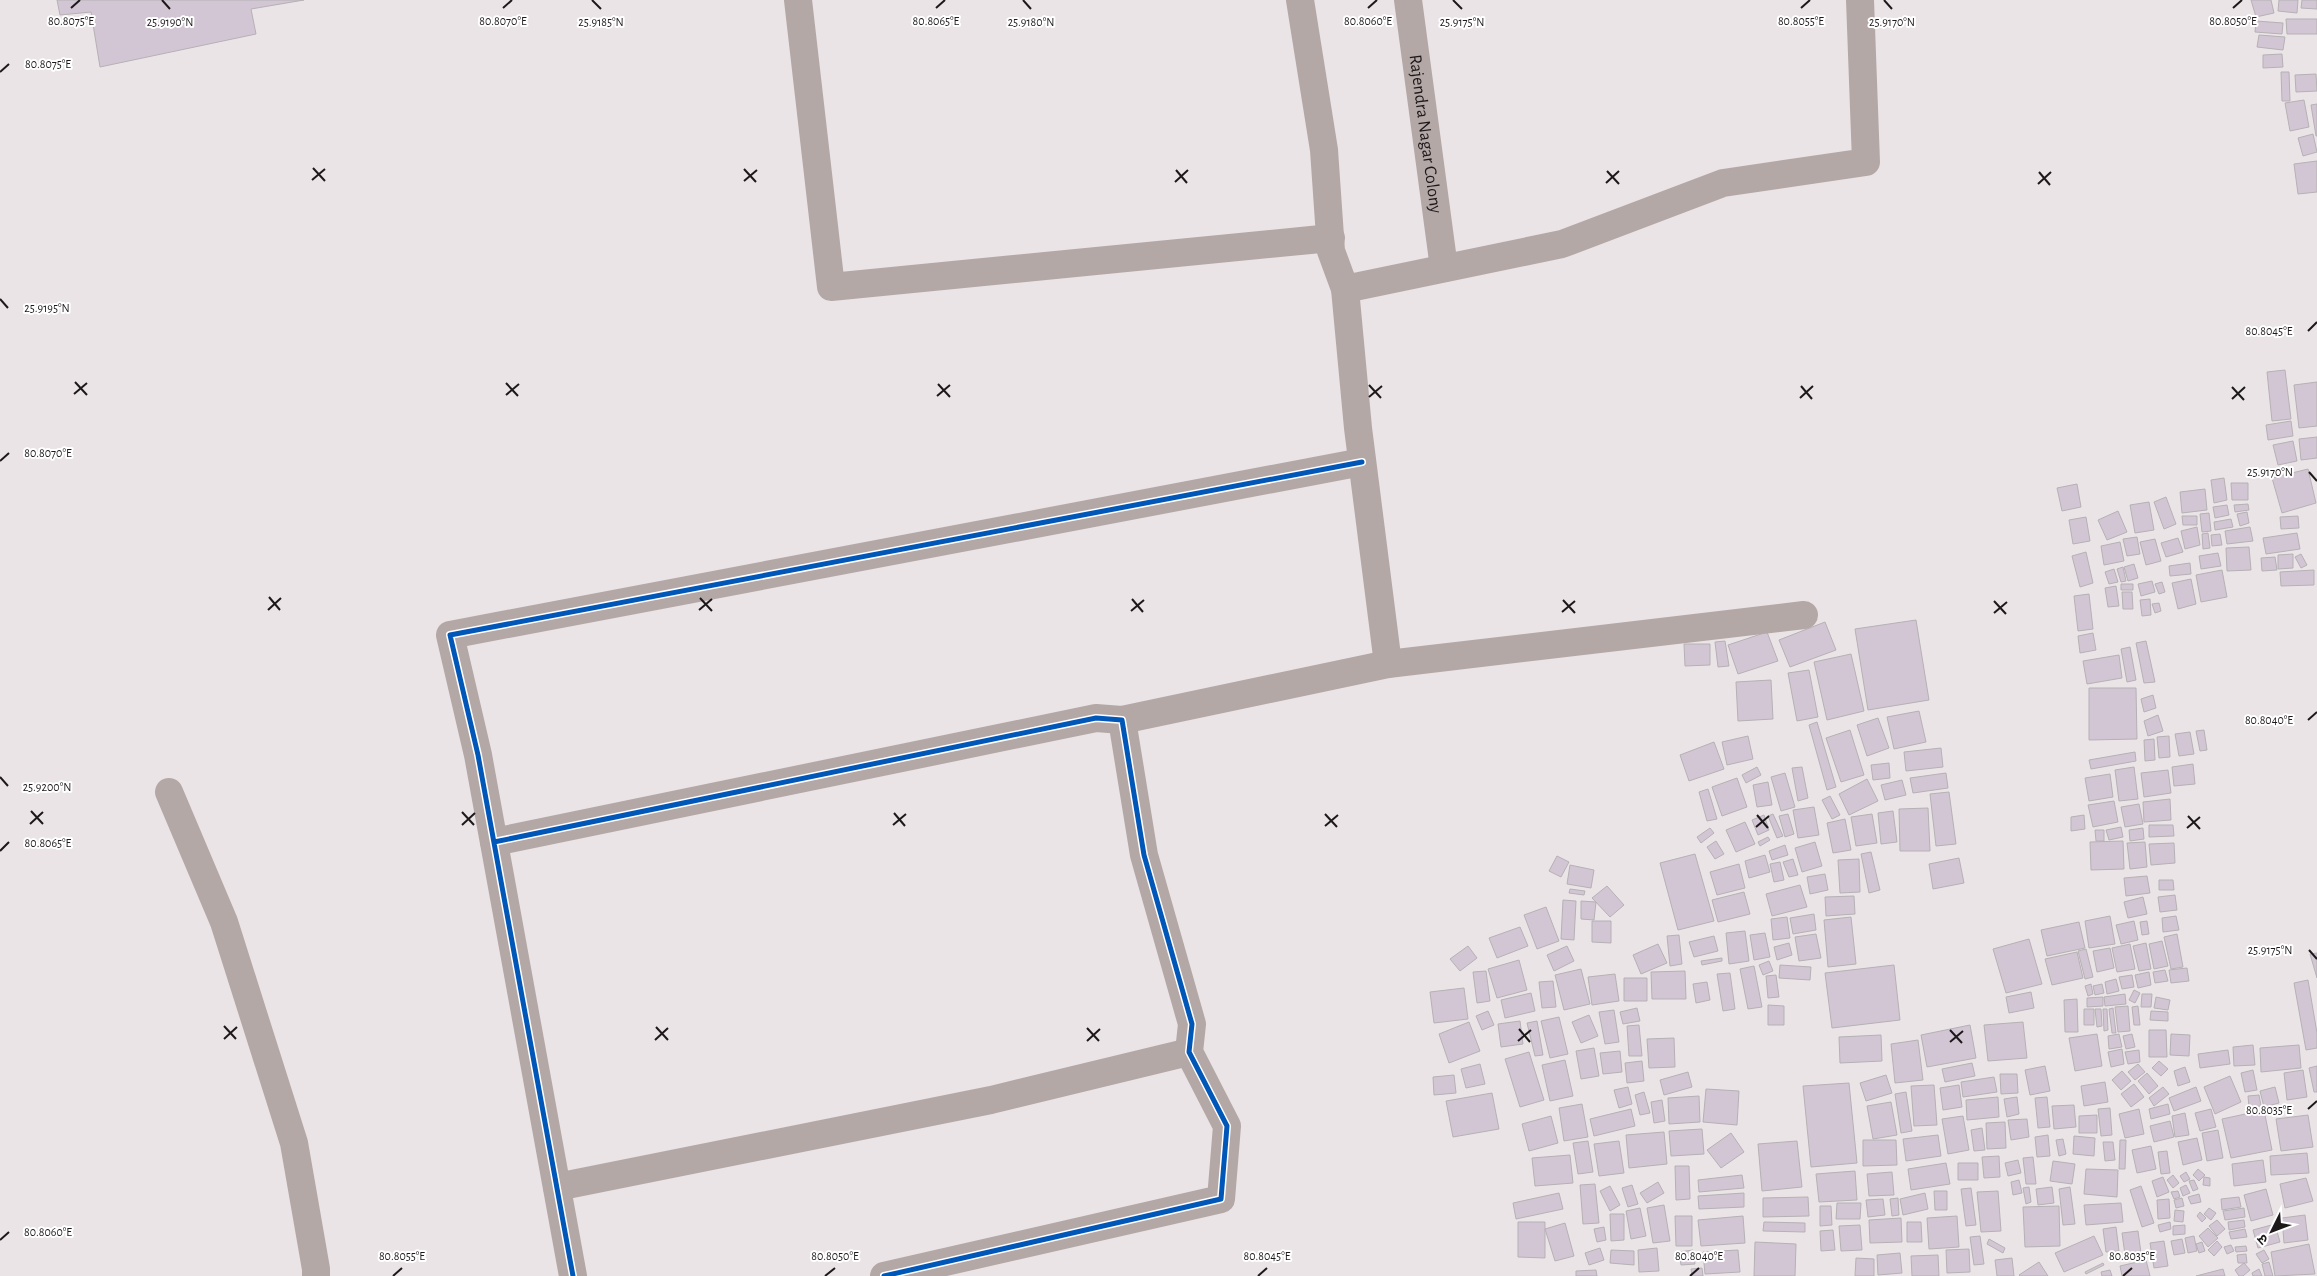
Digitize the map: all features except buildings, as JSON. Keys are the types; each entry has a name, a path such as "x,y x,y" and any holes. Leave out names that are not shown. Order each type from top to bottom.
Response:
{"street":[{"path":"798,0 831,287 1331,238"},
{"path":"1300,0 1324,150 1331,251 1345,289 1362,462 1388,664"},
{"name":"Rajendra Nagar Colony","path":"1408,0 1444,268"},
{"path":"1345,289 1562,244 1723,183 1866,162 1860,0"},
{"path":"573,1276 478,755 450,634 1362,462"},
{"path":"494,842 1096,718 1122,720 1388,664 1804,615"},
{"path":"884,1276 1221,1198 1227,1126 1189,1052 1192,1024 1144,854 1122,720"},
{"path":"169,792 224,922 294,1143 316,1276"},
{"path":"557,1187 991,1100 1189,1052"}],"cycle path":[{"path":"573,1276 478,755 450,635 1362,462"},
{"path":"494,842 1096,718 1122,720 1144,855 1192,1024 1189,1052 1227,1126 1221,1199 884,1276"}]}
